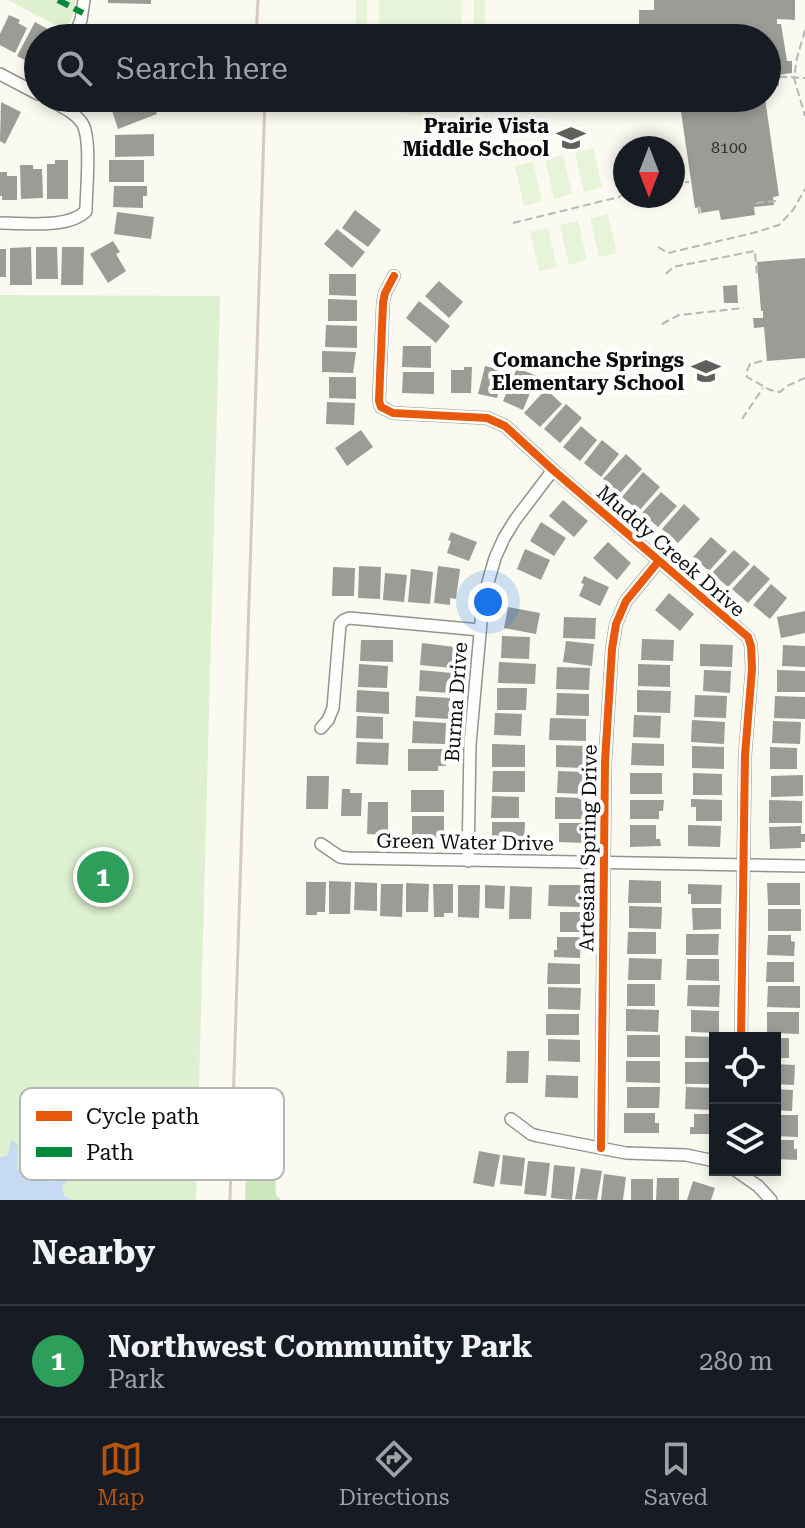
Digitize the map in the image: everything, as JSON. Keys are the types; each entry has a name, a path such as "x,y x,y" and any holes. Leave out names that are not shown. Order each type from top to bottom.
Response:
{"street":[{"path":"79,24 84,0"},
{"path":"0,74 24,87"},
{"path":"0,223 63,223 79,218 86,211 87,137 83,124 70,112"},
{"name":"Muddy Creek Drive","path":"394,276 383,303 381,407 393,413 475,417 505,426 748,637 752,669 745,755 741,1032"},
{"name":"Burma Drive","path":"468,861 470,744 483,600 495,558 515,520 553,470"},
{"name":"Artesian Spring Drive","path":"601,1148 605,742 614,635 626,601 658,562"},
{"path":"321,728 333,708 340,624 344,620 480,630"},
{"name":"Green Water Drive","path":"321,844 340,857 348,858 805,866"},
{"path":"511,1119 538,1136 635,1154 686,1155 709,1160"},
{"path":"744,1176 771,1200"}],"path":[{"path":"805,30 794,78 805,116"},
{"path":"781,77 805,78"},
{"path":"685,182 689,182"},
{"path":"658,247 668,253 779,225 793,210 805,189"},
{"path":"513,223 613,198"},
{"path":"756,203 777,201"},
{"path":"698,206 700,216"},
{"path":"666,274 673,267 755,251 757,277"},
{"path":"662,324 679,315 744,308"},
{"path":"762,361 750,364 747,377 764,387 780,392 805,378"},
{"path":"742,419 764,387"}],"green space":[{"path":"8,0 75,0 74,13 68,24 54,24"},
{"path":"356,0 367,0 367,24 356,24"},
{"path":"379,0 462,0 461,24 379,24"},
{"path":"474,0 485,0 485,24 474,24"},
{"path":"402,112 440,112 420,115"},
{"path":"593,148 602,187 584,192 575,153"},
{"path":"563,155 572,194 554,199 545,159"},
{"path":"533,162 542,201 524,206 515,166"},
{"path":"608,214 617,253 599,257 590,218"},
{"path":"578,221 587,260 569,265 560,225"},
{"path":"548,228 557,267 539,271 530,232"},
{"path":"0,295 220,296 199,1088 20,1088 20,1180 197,1180 196,1200 0,1200"},
{"path":"246,1180 275,1180 276,1195 281,1200 245,1200"}],"water":[{"path":"11,1140 18,1145 20,1180 68,1180 62,1186 64,1196 72,1200 0,1200 0,1158 8,1155"}],"building":[{"path":"108,0 151,0 151,4 108,3"},
{"path":"654,0 795,0 795,20 777,19 777,24 639,24 639,10 654,10"},
{"path":"9,15 20,20 18,23 24,26 24,34 15,53 0,45 0,34"},
{"path":"781,24 787,61 792,61 792,73 781,75"},
{"path":"24,43 24,60 17,56"},
{"path":"1,102 21,112 5,144 0,141"},
{"path":"112,112 157,114 118,129"},
{"path":"681,112 767,112 779,196 773,197 774,205 754,207 755,215 721,220 719,210 701,213 700,207 695,208"},
{"path":"154,134 154,156 115,157 115,135"},
{"path":"55,160 68,160 68,199 47,199 47,164 55,164"},
{"path":"109,160 144,160 144,182 109,182"},
{"path":"20,165 42,169 43,198 21,199"},
{"path":"0,172 17,176 17,200 2,200"},
{"path":"114,186 147,186 143,208 113,207"},
{"path":"355,210 381,230 368,247 342,228"},
{"path":"117,212 154,217 151,239 114,234"},
{"path":"337,229 365,252 352,268 324,244"},
{"path":"113,241 120,252 116,254 126,271 108,283 90,254"},
{"path":"31,247 32,285 10,285 10,248"},
{"path":"36,247 57,247 58,279 36,279"},
{"path":"62,247 84,247 83,285 61,285"},
{"path":"0,249 6,249 6,277 0,277"},
{"path":"805,258 805,358 767,361 764,327 754,328 753,318 763,318 757,262"},
{"path":"329,274 356,274 356,296 329,295"},
{"path":"439,281 463,302 449,318 425,296"},
{"path":"737,285 738,303 724,303 723,286"},
{"path":"328,299 357,300 357,321 328,321"},
{"path":"419,301 450,326 436,343 406,318"},
{"path":"326,325 357,326 357,348 325,347"},
{"path":"403,346 431,346 431,368 402,367"},
{"path":"322,351 356,352 353,373 322,372"},
{"path":"494,364 505,366 497,398 478,394 485,366 493,368"},
{"path":"464,367 472,367 471,393 451,393 451,370 464,370"},
{"path":"517,368 537,376 523,410 503,401"},
{"path":"403,372 434,372 434,394 402,393"},
{"path":"329,377 356,377 356,399 329,398"},
{"path":"546,389 562,404 540,427 524,413"},
{"path":"327,402 355,403 354,425 326,424"},
{"path":"566,404 582,418 560,443 544,429"},
{"path":"581,426 597,440 580,461 563,447"},
{"path":"361,430 373,447 347,466 335,448"},
{"path":"602,440 619,454 601,477 584,463"},
{"path":"626,454 642,469 620,493 603,479"},
{"path":"643,472 660,487 639,511 622,497"},
{"path":"661,492 677,506 658,527 642,513"},
{"path":"563,500 588,521 574,537 549,516"},
{"path":"684,504 700,519 678,543 662,529"},
{"path":"541,522 566,538 554,556 530,541"},
{"path":"451,532 477,542 469,561 447,553"},
{"path":"711,537 727,551 709,571 693,557"},
{"path":"608,542 631,563 617,580 593,558"},
{"path":"525,549 550,560 541,580 517,569"},
{"path":"734,550 750,564 728,587 712,573"},
{"path":"754,565 770,579 748,603 732,589"},
{"path":"359,566 381,567 380,599 358,598"},
{"path":"438,566 460,569 456,599 450,598 450,605 434,603"},
{"path":"333,567 355,568 354,596 332,596"},
{"path":"411,569 433,572 430,604 408,602"},
{"path":"385,573 407,575 404,602 383,600"},
{"path":"584,576 609,587 600,606 579,596"},
{"path":"771,584 787,598 770,619 753,605"},
{"path":"669,593 694,614 680,631 655,610"},
{"path":"508,607 540,613 536,634 504,628"},
{"path":"805,611 805,633 781,638 777,617"},
{"path":"564,617 596,618 595,639 563,638"},
{"path":"502,636 530,637 529,659 501,658"},
{"path":"642,639 674,640 673,661 641,660"},
{"path":"361,640 393,640 393,662 360,661"},
{"path":"566,641 594,644 592,666 563,662"},
{"path":"422,643 455,647 452,668 420,665"},
{"path":"700,644 733,645 732,667 700,666"},
{"path":"783,645 805,646 805,667 782,666"},
{"path":"499,662 536,664 535,684 498,683"},
{"path":"359,664 388,666 387,688 358,687"},
{"path":"638,664 670,665 670,687 638,686"},
{"path":"557,667 590,668 589,690 556,689"},
{"path":"420,670 452,673 450,693 419,691"},
{"path":"704,670 731,671 730,693 703,691"},
{"path":"777,670 805,671 805,692 777,692"},
{"path":"497,688 527,688 526,710 497,710"},
{"path":"357,690 389,692 389,714 356,712"},
{"path":"637,690 671,691 670,713 637,712"},
{"path":"557,693 589,694 589,716 556,715"},
{"path":"695,695 727,696 726,718 694,717"},
{"path":"416,696 450,698 449,719 415,717"},
{"path":"775,696 805,697 805,719 774,718"},
{"path":"495,713 522,714 521,736 494,735"},
{"path":"634,715 661,716 660,738 633,737"},
{"path":"357,716 383,717 383,739 356,738"},
{"path":"550,718 586,719 586,741 549,740"},
{"path":"692,720 725,722 724,744 691,742"},
{"path":"413,721 446,723 445,744 412,743"},
{"path":"773,721 801,722 800,744 772,743"},
{"path":"357,742 389,743 388,765 356,764"},
{"path":"632,743 664,744 664,766 631,765"},
{"path":"492,744 525,745 525,767 492,767"},
{"path":"556,745 584,746 584,768 556,767"},
{"path":"692,746 724,747 724,769 692,768"},
{"path":"770,747 797,748 797,769 770,769"},
{"path":"408,749 446,749 446,766 438,766 438,771 408,771"},
{"path":"493,771 525,771 525,792 492,792"},
{"path":"558,771 584,772 584,794 557,793"},
{"path":"630,773 662,773 662,794 630,794"},
{"path":"693,773 722,774 722,795 693,795"},
{"path":"803,775 803,796 771,797 771,776"},
{"path":"307,776 329,776 328,809 306,809"},
{"path":"342,789 362,793 361,816 341,816"},
{"path":"411,790 444,790 444,812 411,812"},
{"path":"492,796 519,797 519,818 491,818"},
{"path":"555,797 584,798 583,819 555,819"},
{"path":"691,799 722,800 722,821 696,821 696,807 691,807"},
{"path":"630,800 664,800 663,811 659,811 659,819 630,819"},
{"path":"769,800 802,801 802,823 769,823"},
{"path":"368,802 388,802 388,835 367,834"},
{"path":"412,816 444,816 444,838 412,837"},
{"path":"492,822 525,822 524,844 492,843"},
{"path":"559,823 583,823 583,843 559,842"},
{"path":"630,825 656,825 656,839 660,839 661,846 630,847"},
{"path":"688,825 721,826 720,847 688,846"},
{"path":"801,826 805,842 801,842 801,848 770,849 769,827"},
{"path":"629,880 661,881 661,903 628,903"},
{"path":"329,881 351,882 350,914 329,914"},
{"path":"306,882 326,882 325,912 306,915"},
{"path":"355,882 377,883 377,911 354,910"},
{"path":"406,883 429,884 428,912 406,912"},
{"path":"767,883 800,883 800,905 768,905"},
{"path":"381,884 403,884 402,917 380,916"},
{"path":"433,884 453,884 453,913 434,917"},
{"path":"688,884 722,885 721,904 691,904"},
{"path":"458,885 480,885 479,918 458,917"},
{"path":"485,885 505,886 504,909 485,908"},
{"path":"549,885 581,885 581,907 548,906"},
{"path":"510,886 532,887 531,919 509,919"},
{"path":"629,906 662,907 661,929 629,928"},
{"path":"692,908 721,908 721,929 693,930"},
{"path":"768,909 801,909 801,931 768,931"},
{"path":"560,912 580,912 581,932 560,932"},
{"path":"628,932 656,932 656,954 627,954"},
{"path":"686,934 719,934 718,955 686,955"},
{"path":"768,935 791,935 791,941 795,942 794,956 767,955"},
{"path":"557,937 581,937 580,958 554,957"},
{"path":"629,958 662,959 661,980 628,980"},
{"path":"687,959 719,959 719,981 686,980"},
{"path":"767,962 794,962 794,982 766,982"},
{"path":"548,963 580,964 580,984 547,984"},
{"path":"627,984 655,984 655,1006 627,1006"},
{"path":"688,985 720,985 719,1007 687,1006"},
{"path":"768,986 800,986 800,1008 767,1007"},
{"path":"548,987 581,988 580,1010 548,1009"},
{"path":"626,1009 659,1010 658,1032 626,1031"},
{"path":"691,1010 719,1011 719,1032 691,1032"},
{"path":"767,1012 799,1012 799,1034 767,1032"},
{"path":"546,1014 579,1014 579,1035 546,1035"},
{"path":"627,1035 660,1035 660,1057 627,1057"},
{"path":"685,1036 709,1037 709,1058 685,1058"},
{"path":"781,1038 789,1038 789,1058 781,1058"},
{"path":"548,1039 580,1040 580,1062 548,1061"},
{"path":"507,1051 529,1051 528,1083 506,1083"},
{"path":"626,1061 660,1061 660,1083 626,1082"},
{"path":"685,1062 709,1062 709,1084 685,1084"},
{"path":"781,1064 795,1065 794,1085 781,1084"},
{"path":"546,1075 578,1076 578,1098 545,1097"},
{"path":"627,1087 660,1087 659,1108 627,1108"},
{"path":"686,1087 709,1088 709,1110 685,1109"},
{"path":"781,1089 793,1090 792,1111 781,1110"},
{"path":"624,1113 655,1113 659,1133 624,1133"},
{"path":"694,1114 709,1114 709,1134 690,1134 690,1127 694,1127"},
{"path":"781,1115 798,1115 798,1137 781,1136"},
{"path":"781,1140 794,1140 797,1160 781,1159"},
{"path":"479,1151 500,1155 494,1187 473,1183"},
{"path":"503,1155 525,1158 522,1186 500,1184"},
{"path":"528,1161 550,1163 546,1196 524,1194"},
{"path":"554,1165 575,1167 572,1200 551,1198"},
{"path":"581,1168 602,1171 597,1200 575,1199"},
{"path":"604,1174 626,1177 623,1200 601,1200"},
{"path":"657,1178 679,1178 679,1200 656,1200"},
{"path":"631,1179 653,1179 653,1200 631,1200"},
{"path":"693,1181 715,1188 711,1200 687,1200"}],"railway":[{"path":"257,24 258,0"},
{"path":"234,1088 265,112"},
{"path":"230,1200 231,1180"}],"marked path":[{"path":"58,0 83,13"}],"cycle path":[{"path":"394,276 383,303 381,407 393,413 487,418 505,426 748,637 752,669 745,755 741,1032"},
{"path":"601,1148 605,762 612,649 616,624 626,601 658,562"}],"place":[{"name":"Prairie Vista Middle School","path":"571,138"},
{"name":"Comanche Springs Elementary School","path":"706,371"},
{"name":"Northwest Community Park","path":"103,877"}]}
